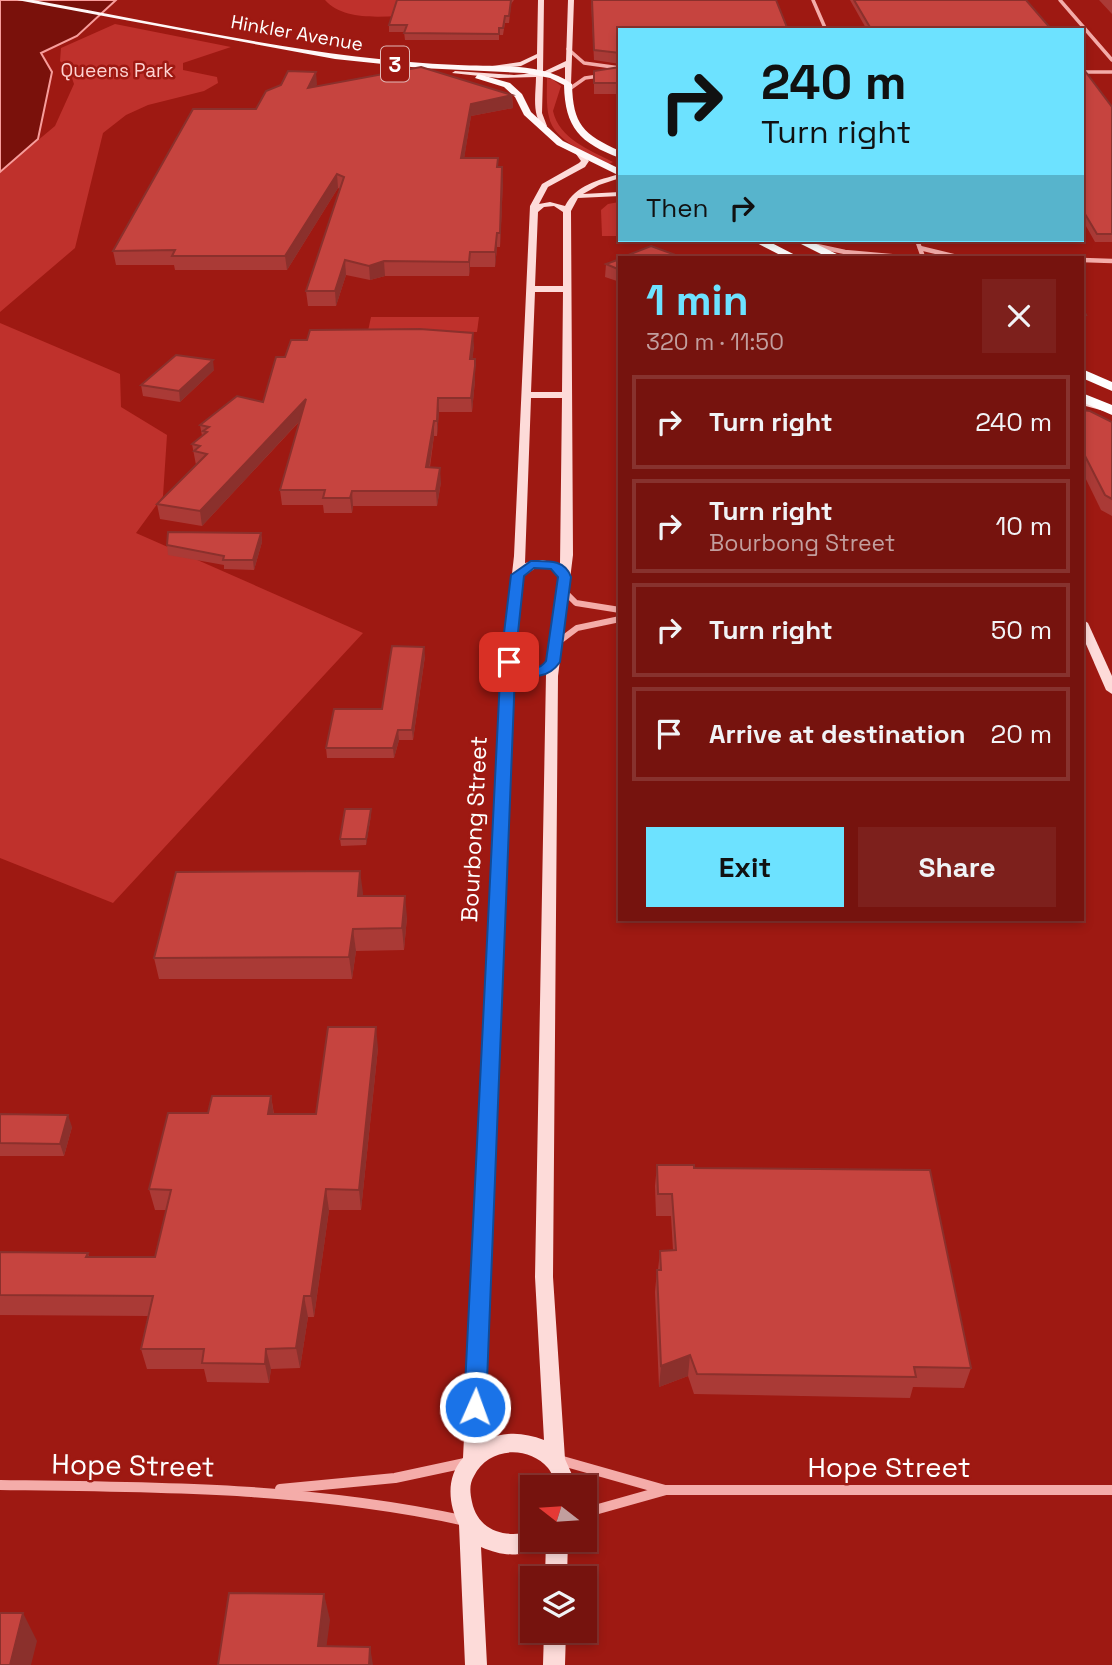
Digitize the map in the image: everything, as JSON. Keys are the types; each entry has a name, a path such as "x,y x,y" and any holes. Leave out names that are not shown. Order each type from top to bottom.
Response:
{"highway":[{"path":"761,242 791,256"},
{"path":"804,242 834,256"},
{"path":"1084,374 1112,387"},
{"path":"1084,398 1110,411"}],"main road":[{"name":"3","path":"20,0 131,22"},
{"name":"Hinkler Avenue","path":"131,22 335,57 540,74"},
{"name":"Hinkler Avenue","path":"131,22 310,59 455,74"},
{"name":"3","path":"455,74 481,77 507,86 519,96 527,113 560,143 618,172"},
{"name":"3","path":"540,74 559,78 568,87"},
{"path":"568,87 568,113 574,126 587,138 618,154"}],"street":[{"path":"541,0 539,113 544,126"},
{"path":"568,87 570,0"},
{"path":"813,0 825,28"},
{"path":"1060,0 1112,60"},
{"path":"568,48 574,58 583,63 618,70"},
{"path":"441,67 513,65 530,61 539,55"},
{"path":"540,74 556,70 569,62"},
{"path":"568,87 590,75 618,70"},
{"path":"1084,72 1112,72"},
{"name":"3","path":"455,74 540,74"},
{"path":"535,206 545,186 582,165 585,161 580,154"},
{"path":"591,176 618,172"},
{"path":"555,1459 544,1278 553,662 567,555 569,206 585,188 618,172"},
{"path":"535,206 549,189 573,180"},
{"path":"535,206 569,206 586,195 618,194"},
{"name":"Bourbong Street","path":"468,1523 461,1507 459,1491 472,1461 508,658 518,575 535,206"},
{"path":"804,242 845,252 890,256"},
{"path":"918,242 923,256"},
{"path":"920,248 953,256"},
{"path":"1084,260 1112,261"},
{"path":"531,289 567,289"},
{"path":"526,395 567,395"},
{"path":"1084,403 1110,411"},
{"path":"518,575 524,567 539,563 560,568 569,598 576,603 618,610"},
{"path":"555,646 566,634 582,625 618,619"},
{"path":"1084,627 1112,690"},
{"path":"508,658 515,670 528,673 542,672 553,662"},
{"path":"472,1461 488,1448 505,1442 523,1441 540,1447 555,1459 565,1475"},
{"name":"Hope Street","path":"555,1459 666,1490 1112,1490"},
{"name":"Hope Street","path":"265,1491 396,1478 472,1461"},
{"name":"Hope Street","path":"0,1485 265,1491 393,1505 468,1523"},
{"name":"Hope Street","path":"597,1509 666,1490"},
{"path":"468,1523 481,1536 496,1544 520,1544"},
{"path":"468,1523 476,1665"},
{"path":"554,1665 555,1643"}],"green space":[{"path":"325,0 424,0 420,15 383,17 345,12 334,8"},
{"name":"Queens Park","path":"115,24 231,47 183,63 183,70 217,77 218,83 204,91 148,105 126,115 103,133 75,248 0,312 0,172 55,126 74,84 70,72 60,61 61,48"},
{"path":"547,78 561,86 553,111 562,129 585,148 613,162 609,164 583,151 565,140 552,126 548,112"},
{"path":"618,202 618,236 602,236 601,210 608,204"},
{"path":"371,317 479,317 477,332 368,331"},
{"path":"0,323 120,374 121,407 167,435 163,496 136,533 363,633 113,903 0,858"}],"shaded area":[{"path":"0,0 116,0 77,36 41,53 52,72 38,139 0,172"}],"building":[{"path":"397,0 511,0 509,16 505,16 499,34 404,33 407,25 389,25"},
{"path":"592,0 776,0 787,28 618,28 618,53 594,50"},
{"path":"854,0 1026,0 1050,28 870,28"},
{"path":"421,67 512,95 471,104 461,158 498,158 497,167 502,167 500,233 497,233 495,252 470,252 469,262 384,261 369,266 345,260 335,291 306,291 344,177 337,174 285,256 172,256 175,250 113,251 193,109 256,109 266,91 281,85 288,71 316,72 308,88"},
{"path":"618,67 618,83 594,83 594,71"},
{"path":"1084,70 1112,107 1112,234 1097,234 1084,212"},
{"path":"651,246 678,256 626,256"},
{"path":"618,260 618,269 606,264"},
{"path":"420,329 473,333 470,359 475,359 475,366 471,398 438,398 437,421 434,421 426,467 440,468 436,491 352,491 350,498 323,498 325,490 280,490 306,399 200,511 157,504 207,454 194,451 200,446 192,444 207,432 203,431 209,427 200,425 237,396 263,402 276,357 285,357 291,340 307,340 310,330"},
{"path":"176,355 213,360 179,391 141,385"},
{"path":"1084,410 1112,422 1112,499 1105,495 1084,454"},
{"path":"168,532 261,533 253,560 223,560 224,556 167,545"},
{"path":"392,646 424,647 412,730 398,730 393,748 326,748 334,709 382,709"},
{"path":"345,809 371,809 366,839 340,839"},
{"path":"360,871 358,896 405,896 402,928 353,929 349,957 154,958 176,872"},
{"path":"328,1027 376,1027 359,1190 326,1189 311,1296 304,1296 296,1348 266,1349 265,1364 202,1363 204,1349 141,1349 153,1296 0,1295 0,1252 88,1253 86,1257 155,1257 171,1190 149,1189 168,1113 208,1113 212,1096 271,1096 268,1114 316,1114"},
{"path":"0,1114 68,1115 60,1144 0,1143"},
{"path":"657,1165 694,1165 694,1168 930,1170 971,1368 914,1367 916,1377 697,1374 690,1355 661,1366 657,1270 661,1270 660,1251 676,1250 672,1194 658,1194"},
{"path":"229,1593 324,1594 318,1646 370,1647 369,1665 218,1665"},
{"path":"0,1613 23,1613 10,1665 0,1665"}],"route":[{"path":"475,1407 508,658 520,570 539,563 560,568 564,577 551,666 542,672 528,673 515,670 509,662"}]}
